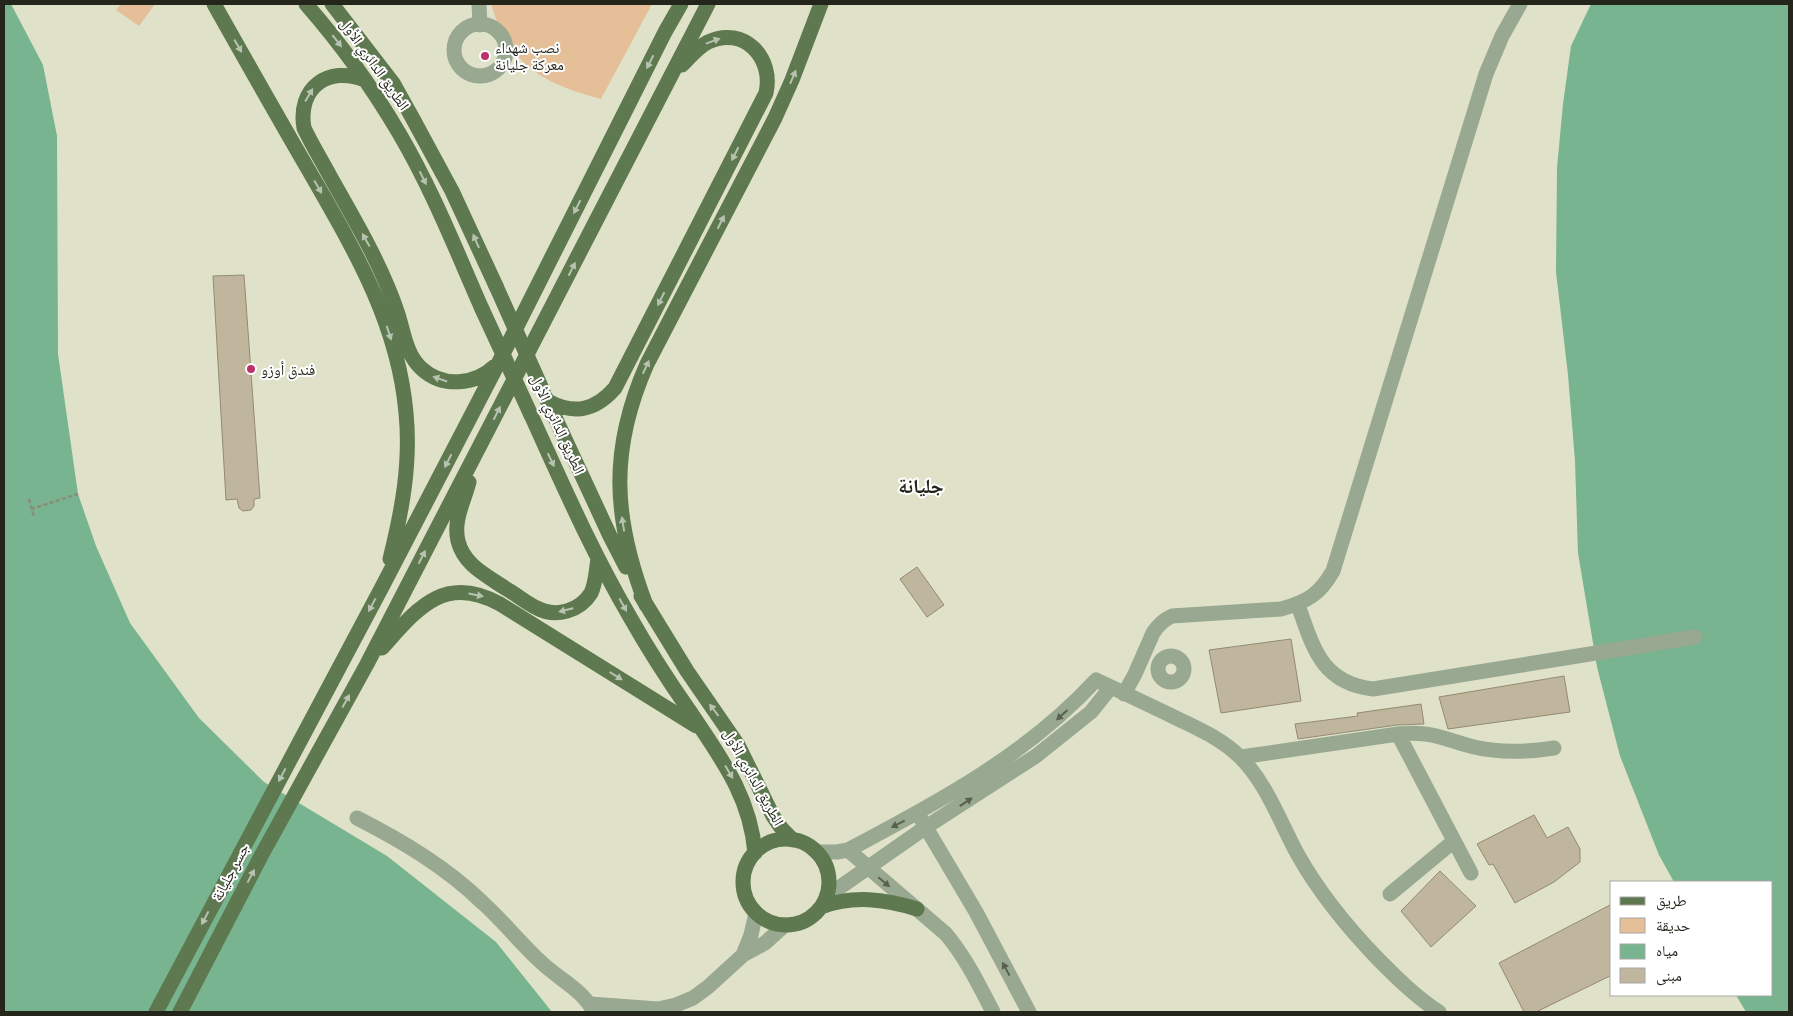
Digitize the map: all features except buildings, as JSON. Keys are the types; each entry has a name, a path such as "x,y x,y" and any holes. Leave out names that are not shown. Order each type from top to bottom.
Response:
{"main road":[{"path":"214,4 356,254 379,304 400,371 406,412 407,462 401,513 382,587"},
{"name":"الطريق الدائري الأول","path":"306,4 326,27 365,80 400,134 417,165 598,559 634,624 738,789 751,822 754,853"},
{"name":"الطريق الدائري الأول","path":"332,4 393,83 405,104 452,191 610,536 646,605 687,671 738,745 773,816 793,840"},
{"path":"665,32 671,4"},
{"path":"382,587 681,4"},
{"path":"367,664 708,4"},
{"path":"646,605 629,553 623,527 619,487 621,445 632,402 647,364 775,118 798,66 821,4"},
{"path":"545,396 568,409 579,410 599,403 615,388 762,101 768,84 766,67 758,51 751,45 734,38 708,42 675,70"},
{"path":"365,80 347,74 338,74 330,76 314,86 304,101 302,110 304,128 375,256 393,299 411,356 423,370 441,380 450,382 467,381 476,378 493,369 499,362"},
{"path":"473,459 467,490 458,514 456,531 464,556 475,568 538,608 555,613 572,610 586,599 594,584 598,559"},
{"name":"جسر جليانة","path":"156,1012 382,587"},
{"path":"367,664 412,614 427,602 444,595 473,594 483,596 500,604 701,729"},
{"name":"جسر جليانة","path":"180,1012 322,743 367,664"},
{"path":"793,840 816,852 825,865 829,881 824,902 814,915 796,924 786,925 770,922 756,913 746,899 743,883 746,867 754,853 776,841 793,840"},
{"path":"824,902 886,900 917,909"}],"street":[{"path":"479,4 480,25"},
{"path":"824,902 867,867 1043,750 1118,691 1140,662 1156,627 1166,619 1172,616 1281,609 1298,605 1319,591 1333,571 1486,74 1502,36 1520,4"},
{"path":"1298,605 1315,652 1322,662 1339,678 1361,687 1373,689 1695,637"},
{"path":"1140,662 1158,667"},
{"path":"816,852 848,850 918,814 1021,748 1063,714 1096,680 1223,742 1241,757 1261,784 1304,866 1337,914 1355,936 1400,981 1416,996 1439,1012"},
{"path":"1241,757 1398,734 1426,734 1473,747 1506,752 1538,751 1554,748"},
{"path":"1398,734 1471,873"},
{"path":"918,814 976,912 1029,1012"},
{"path":"357,818 391,835 423,855 454,878 483,902 544,966 581,994 592,1008 678,1009 743,955 765,943 786,925"},
{"path":"1390,894 1454,841"},
{"path":"848,850 946,934 959,950 993,1012"},
{"path":"743,955 751,935 756,913"}],"path":[{"path":"32,508 78,494"},
{"path":"28,499 34,517"}],"green space":[{"path":"121,4 155,4 139,26 116,10"},
{"path":"491,4 652,4 601,99 561,86 545,78 518,57 498,25"}],"water":[{"path":"4,4 11,4 43,65 57,136 58,354 78,494 96,546 130,623 199,718 264,782 387,856 496,942 552,1012 4,1012"},
{"path":"1591,4 1789,4 1789,1012 1746,1012 1737,996 1773,996 1773,881 1673,881 1659,855 1620,756 1597,667 1578,553 1575,461 1568,375 1556,272 1557,168 1571,46"}],"place":[{"name":"نصب شهداء معركة جليانة","path":"485,56"},
{"name":"فندق أوزو","path":"251,369"}],"district":[{"name":"جليانة","path":"921,485"}]}
